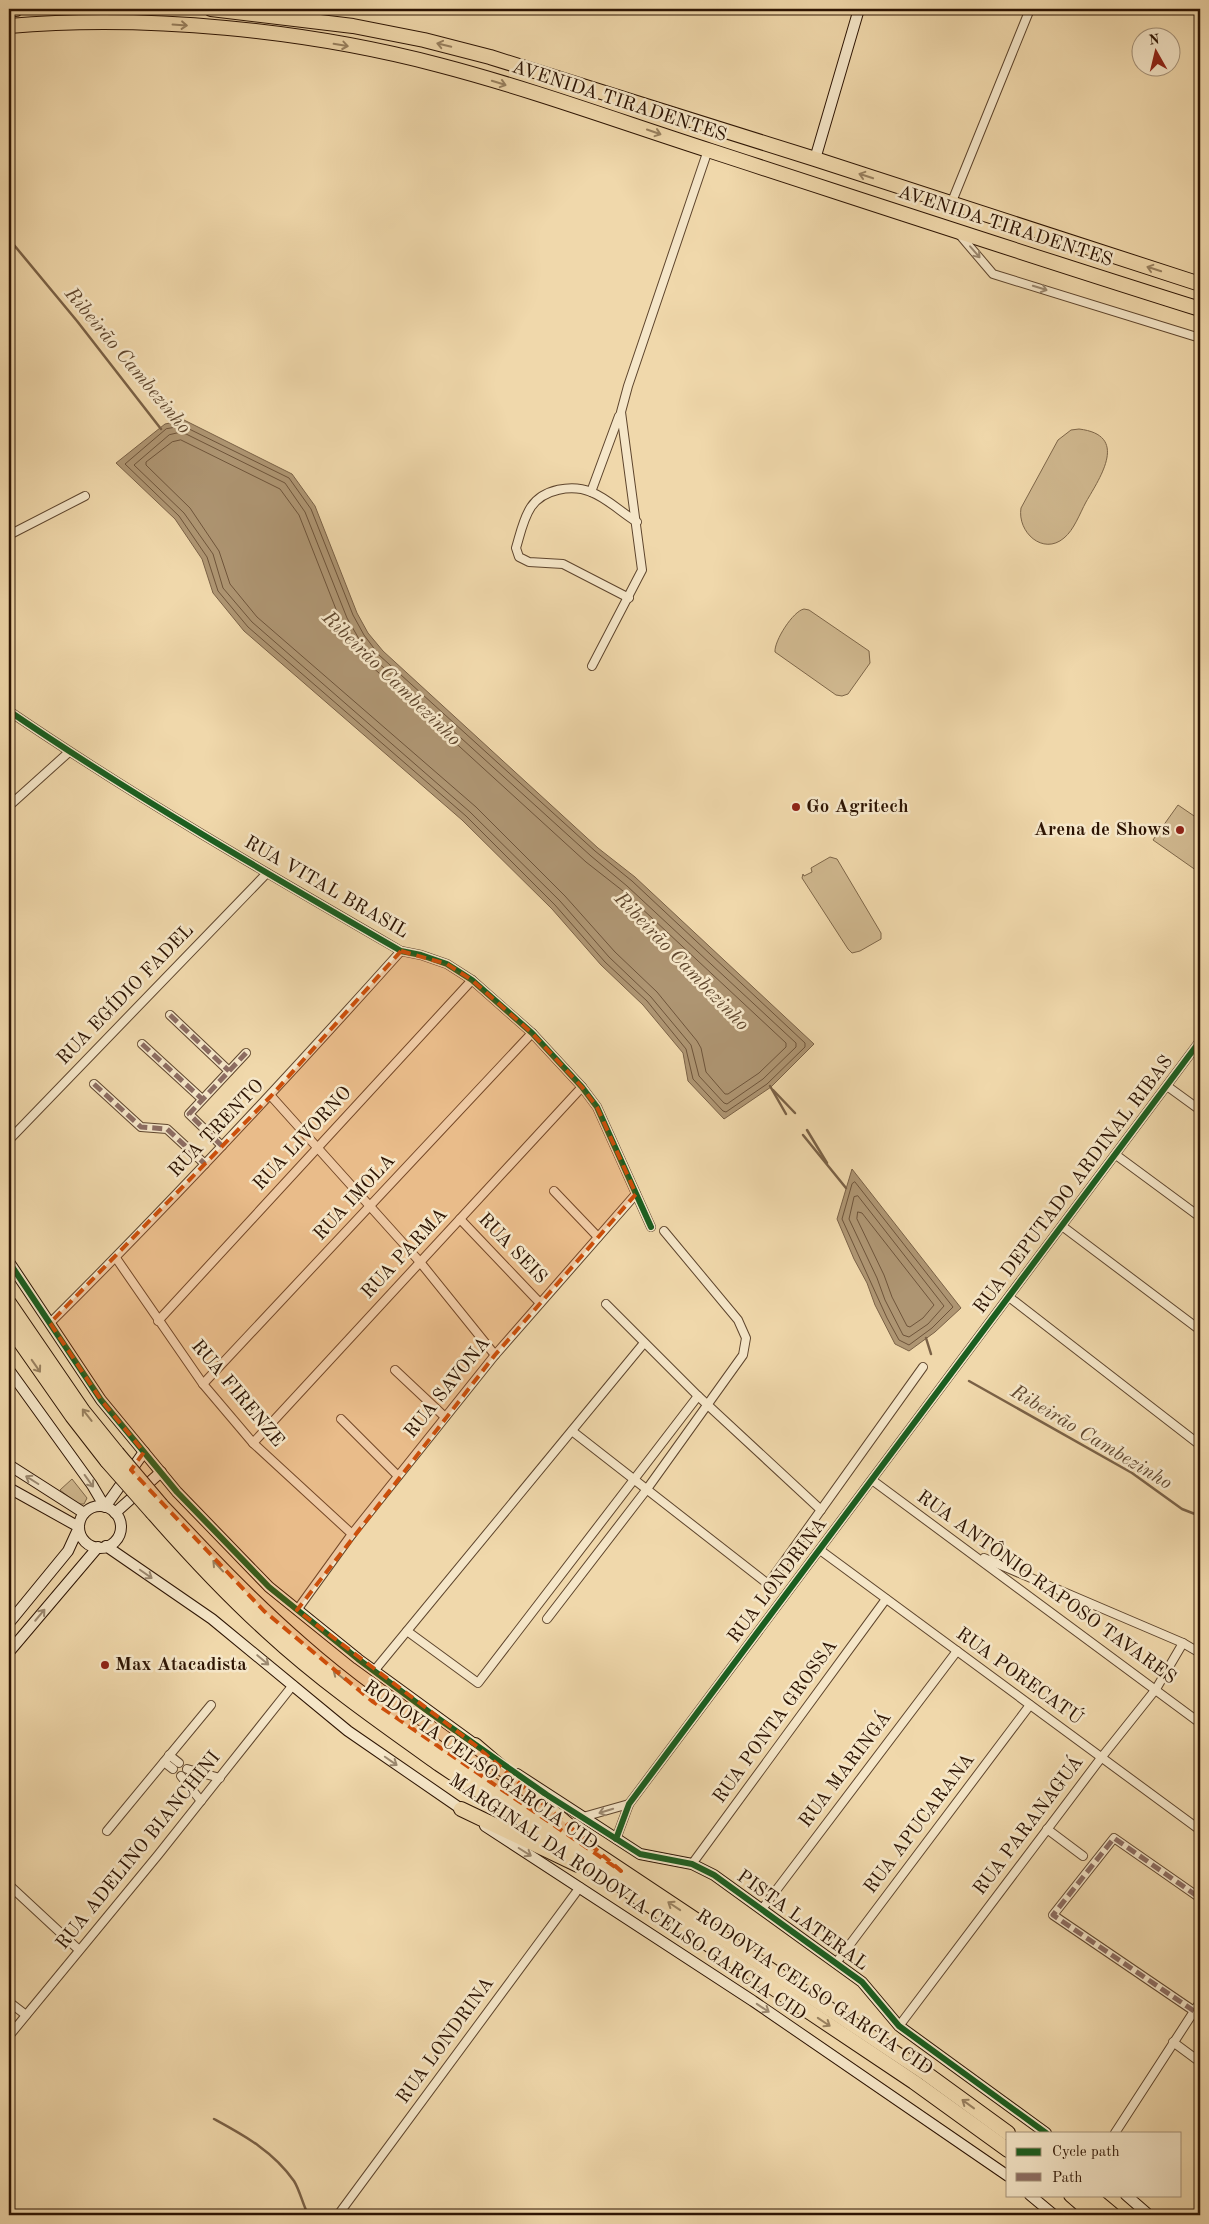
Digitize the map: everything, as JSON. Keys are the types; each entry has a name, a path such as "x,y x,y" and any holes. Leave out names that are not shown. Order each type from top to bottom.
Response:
{"highway":[{"path":"9,10 16,9"},
{"name":"AVENIDA TIRADENTES","path":"211,9 344,25 424,40 490,57 815,159 1200,284"},
{"name":"AVENIDA TIRADENTES","path":"9,26 44,23 148,23 249,31 404,57 469,74 616,119 1200,309"},
{"name":"RODOVIA CELSO GARCIA CID","path":"9,1303 112,1457"},
{"name":"RODOVIA CELSO GARCIA CID","path":"9,1326 72,1416 112,1457 157,1509 198,1564 268,1632 334,1687 439,1764 914,2082 1006,2149"},
{"name":"RODOVIA CELSO GARCIA CID","path":"157,1509 303,1647 364,1695 445,1753 927,2074 1007,2132"},
{"path":"475,1745 621,1871"},
{"path":"461,1809 620,1885"},
{"path":"1072,2196 1094,2215"},
{"path":"1090,2196 1113,2215"}],"street":[{"path":"815,159 859,9"},
{"path":"951,204 1030,9"},
{"path":"591,492 621,412 628,386 708,150"},
{"path":"956,231 993,274 1200,338"},
{"path":"592,666 642,570 621,412"},
{"path":"629,598 563,564 529,562 519,557 516,548 531,506 545,495 556,490 573,488 591,492 636,522"},
{"path":"9,535 85,496"},
{"name":"RUA VITAL BRASIL","path":"9,711 69,752 266,872 401,951 421,955 447,964 472,980 532,1033 582,1086 597,1107 651,1227"},
{"path":"9,806 69,752"},
{"name":"RUA EGÍDIO FADEL","path":"9,1140 266,872"},
{"name":"RUA TRENTO","path":"50,1323 116,1258 270,1096 401,951"},
{"name":"RUA LIVORNO","path":"158,1320 472,980"},
{"path":"170,1015 229,1071"},
{"name":"RUA IMOLA","path":"203,1384 532,1033"},
{"name":"RUA DEPUTADO ARDINAL RIBAS","path":"972,1347 1200,1042"},
{"path":"142,1044 202,1099"},
{"path":"222,1146 189,1114 246,1053"},
{"path":"94,1084 141,1127 167,1130 205,1164"},
{"name":"RUA PARMA","path":"253,1443 582,1086"},
{"path":"1167,1086 1200,1110"},
{"path":"270,1096 420,1262 494,1355"},
{"path":"1116,1154 1200,1217"},
{"path":"554,1191 598,1237"},
{"name":"RUA SAVONA","path":"297,1610 352,1534 494,1355 636,1194"},
{"name":"RUA SEIS","path":"460,1219 540,1303"},
{"path":"1062,1226 1200,1330"},
{"path":"547,1619 647,1489 742,1355 746,1338 738,1320 664,1231"},
{"name":"RUA FIRENZE","path":"116,1258 203,1384 253,1443 352,1534"},
{"path":"9,1262 101,1400 177,1492 269,1587 374,1671 475,1745 616,1839"},
{"path":"1009,1297 1200,1445"},
{"path":"606,1304 698,1396 821,1510"},
{"path":"374,1671 644,1343"},
{"name":"RUA LONDRINA","path":"616,1839 629,1804 972,1347"},
{"path":"572,1431 768,1584 923,1367"},
{"path":"9,1370 105,1507 115,1513 119,1521 120,1530 114,1542 102,1547 9,1652"},
{"path":"395,1370 446,1417"},
{"path":"407,1631 478,1683 698,1396"},
{"path":"341,1419 398,1476"},
{"path":"105,1507 144,1452"},
{"path":"9,1465 84,1513"},
{"path":"115,1513 161,1472"},
{"name":"RUA ANTÔNIO RAPOSO TAVARES","path":"872,1480 1200,1723"},
{"path":"9,1488 79,1527 84,1541 102,1547"},
{"path":"9,1623 68,1552 84,1513 92,1508 105,1507"},
{"name":"MARGINAL DA RODOVIA CELSO GARCIA CID","path":"102,1547 212,1619 348,1731 461,1809 778,2018 1006,2175"},
{"name":"RUA PORECATÚ","path":"820,1550 1200,1830"},
{"path":"970,1552 1200,1653"},
{"name":"RUA PONTA GROSSA","path":"692,1864 886,1599"},
{"name":"RUA PARANAGUÁ","path":"899,2026 1101,1758 1156,1689 1183,1644"},
{"name":"RUA MARINGÁ","path":"762,1909 957,1651"},
{"name":"RUA ADELINO BIANCHINI","path":"9,2036 220,1778 293,1685"},
{"path":"107,1831 211,1705"},
{"name":"RUA APUCARANA","path":"836,1963 1030,1705"},
{"path":"164,1762 176,1766 170,1755"},
{"path":"187,1769 220,1778"},
{"path":"181,1776 201,1800"},
{"path":"583,1818 629,1804"},
{"path":"1047,1829 1083,1856"},
{"path":"1194,2011 1053,1915 1114,1838 1200,1898"},
{"name":"PISTA LATERAL","path":"616,1839 640,1854 692,1864 714,1875 862,1982 899,2026 1045,2132"},
{"path":"9,1885 79,1950"},
{"name":"RUA LONDRINA","path":"338,2215 580,1887"},
{"path":"9,2002 26,2015"},
{"path":"1116,2132 1200,2002"},
{"path":"1173,2042 1200,2062"},
{"path":"1031,2196 1054,2215"},
{"path":"1127,2196 1148,2215"}],"highlighted area":[{"path":"401,951 447,964 472,980 532,1033 582,1087 597,1107 636,1194 495,1355 297,1610 475,1745 621,1871 372,1701 264,1611 131,1470 144,1452 101,1400 50,1323 271,1096"}],"shaded area":[{"path":"1079,429 1094,433 1103,439 1107,448 1104,469 1068,535 1056,543 1040,543 1027,533 1021,517 1021,508 1058,440 1071,430"},
{"path":"804,609 809,610 869,651 870,663 848,694 836,695 775,652 785,627 795,615"},
{"name":"Arena de Shows","path":"1178,805 1200,820 1200,873 1153,840"},
{"path":"830,857 837,859 881,933 881,939 860,951 852,953 848,949 802,878 803,874 804,876 812,872 811,868"},
{"path":"72,1479 87,1498 84,1504 78,1504 60,1490"}],"water":[{"path":"184,420 292,474 315,506 357,613 368,633 383,651 598,848 635,877 814,1044 771,1087 724,1119 688,1081 683,1053 643,1005 601,965 552,909 462,820 244,631 213,593 202,559 175,519 116,463 165,424"},
{"path":"852,1169 961,1308 935,1332 909,1351 895,1344 875,1305 867,1283 854,1259 837,1219"}],"waterway":[{"name":"Ribeirão Cambezinho","path":"9,239 77,321 161,429"},
{"name":"Ribeirão Cambezinho","path":"770,1086 786,1114"},
{"path":"773,1090 795,1113"},
{"name":"Ribeirão Cambezinho","path":"807,1130 827,1163"},
{"name":"Ribeirão Cambezinho","path":"803,1135 846,1188"},
{"name":"Ribeirão Cambezinho","path":"926,1338 931,1354"},
{"name":"Ribeirão Cambezinho","path":"969,1381 1132,1473 1182,1509 1200,1516"},
{"path":"214,2119 258,2145 277,2161 294,2181 306,2210"}],"marked path":[{"path":"170,1015 229,1071"},
{"path":"142,1044 202,1099"},
{"path":"222,1146 189,1114 246,1053"},
{"path":"94,1084 141,1127 167,1129 205,1164"},
{"path":"1194,2011 1053,1915 1114,1838 1200,1898"}],"cycle path":[{"path":"9,711 153,804 351,922 401,951 421,955 447,964 472,980 532,1033 582,1087 597,1107 651,1227"},
{"path":"616,1839 629,1804 1200,1041"},
{"path":"9,1262 101,1400 177,1492 269,1587 358,1659 429,1712 547,1795 640,1854 692,1864 714,1875 862,1982 899,2026 1045,2132"}],"place":[{"name":"Go Agritech","path":"796,807"},
{"name":"Arena de Shows","path":"1180,830"},
{"name":"Max Atacadista","path":"105,1665"}]}
